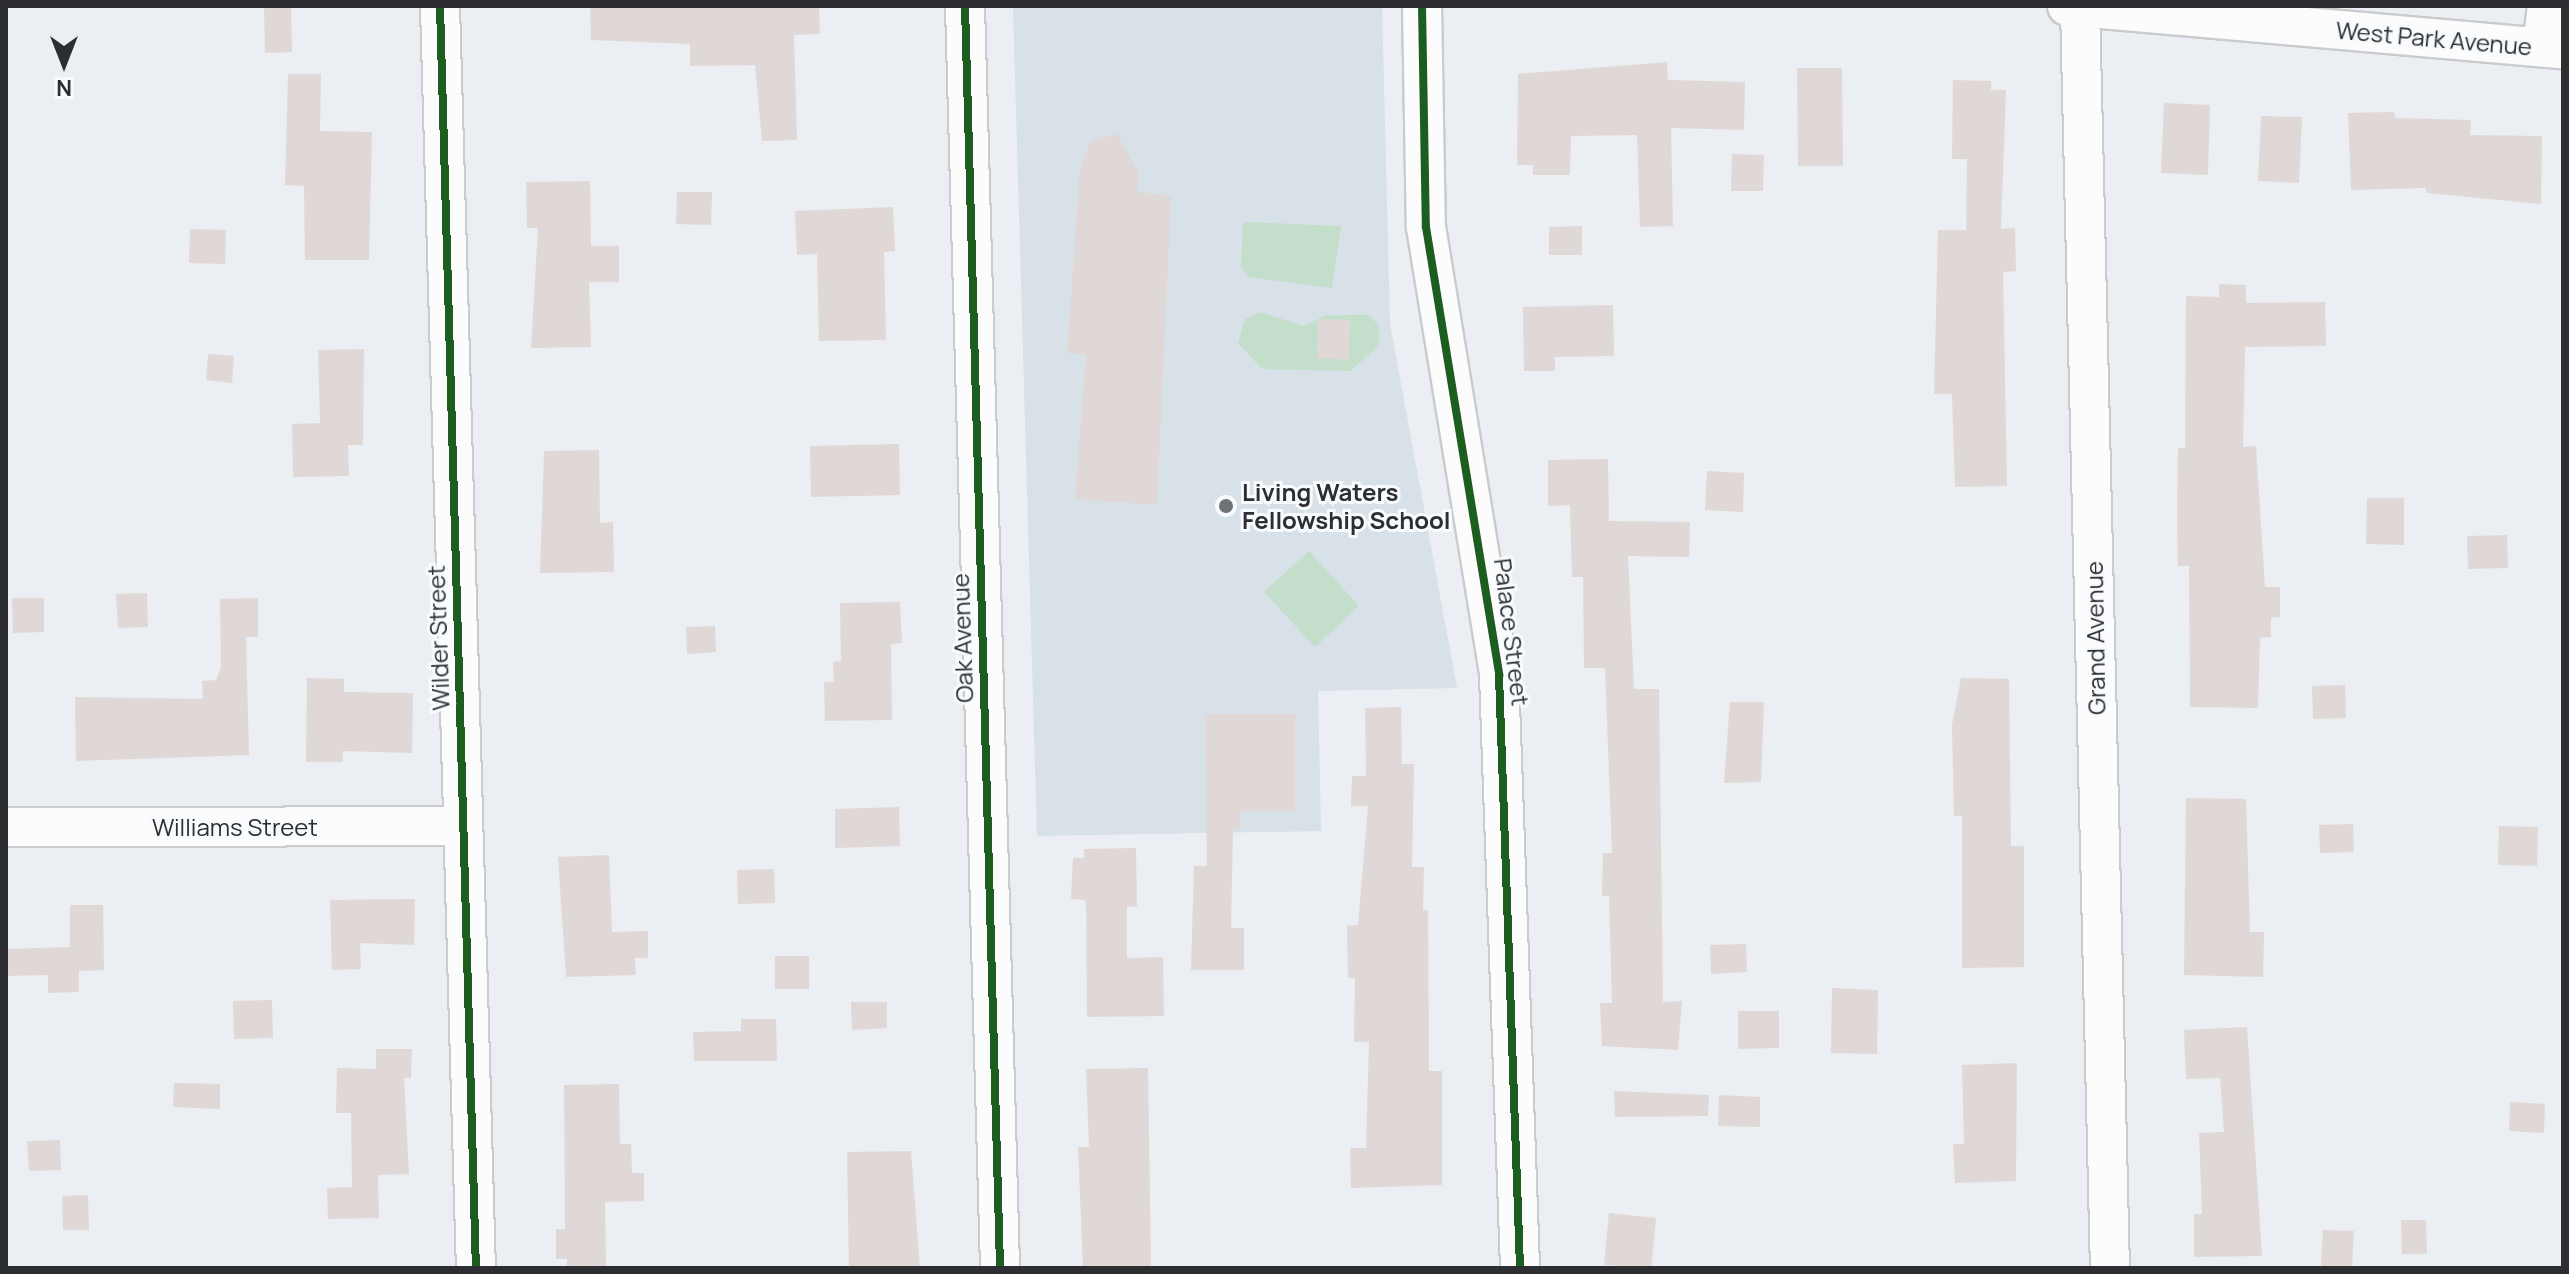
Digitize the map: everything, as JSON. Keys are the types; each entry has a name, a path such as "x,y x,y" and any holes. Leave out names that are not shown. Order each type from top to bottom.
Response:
{"street":[{"name":"Wilder Street","path":"440,6 476,1268"},
{"name":"Oak Avenue","path":"965,6 1000,1268"},
{"name":"Palace Street","path":"1422,6 1426,227 1500,689 1520,1268"},
{"path":"2547,6 2552,48"},
{"name":"West Park Avenue","path":"2073,7 2552,48"},
{"name":"Grand Avenue","path":"2073,7 2110,1268"},
{"name":"Williams Street","path":"6,827 463,826"}],"shaded area":[{"name":"Living Waters Fellowship School","path":"1013,6 1382,6 1390,324 1457,688 1318,691 1321,831 1037,836"}],"green space":[{"path":"1243,222 1341,226 1332,288 1248,277 1241,268"},
{"path":"1260,312 1304,326 1326,315 1368,315 1379,325 1379,345 1351,371 1262,369 1238,343 1245,319"},
{"path":"1309,551 1359,606 1315,647 1264,592"}],"building":[{"path":"264,6 291,6 292,52 265,53"},
{"path":"590,6 819,6 820,34 794,35 797,140 762,141 755,65 690,66 690,44 591,40"},
{"path":"1667,62 1668,80 1745,82 1744,130 1671,128 1673,226 1640,227 1637,135 1571,136 1570,175 1533,175 1533,165 1517,165 1518,74"},
{"path":"1797,68 1842,68 1843,166 1798,166"},
{"path":"288,74 321,74 320,131 372,132 369,260 305,260 304,186 285,185"},
{"path":"1953,80 1991,81 1991,90 2006,90 2001,229 2015,228 2016,271 2003,272 2007,486 1955,487 1952,394 1934,394 1938,230 1966,230 1967,159 1952,159"},
{"path":"2164,103 2210,105 2208,175 2161,173"},
{"path":"2394,112 2395,118 2471,120 2470,135 2542,136 2541,204 2426,193 2426,188 2351,190 2348,113"},
{"path":"2261,116 2302,117 2299,183 2258,181"},
{"path":"1117,134 1139,173 1137,192 1171,196 1157,505 1075,499 1086,354 1067,353 1080,168 1090,142"},
{"path":"1732,154 1764,155 1763,191 1731,191"},
{"path":"590,181 591,246 619,246 619,282 589,282 591,347 531,348 538,228 527,228 526,182"},
{"path":"677,192 712,192 711,225 676,224"},
{"path":"893,207 895,251 884,252 886,340 819,341 817,254 797,255 795,211"},
{"path":"1582,226 1582,255 1549,255 1549,227"},
{"path":"190,229 226,230 225,264 189,263"},
{"path":"2219,284 2246,285 2246,303 2325,302 2326,346 2245,347 2243,447 2256,446 2265,587 2280,587 2280,617 2271,618 2271,637 2260,638 2258,708 2190,707 2189,566 2178,566 2177,519 2178,448 2185,448 2186,296 2219,297"},
{"path":"1613,305 1614,356 1555,357 1555,371 1524,371 1523,307"},
{"path":"1318,319 1350,320 1349,360 1317,358"},
{"path":"364,349 363,445 348,445 349,476 293,477 292,424 320,423 318,350"},
{"path":"208,354 234,356 232,383 206,380"},
{"path":"899,444 900,495 811,497 810,446"},
{"path":"599,450 600,523 613,522 614,572 540,573 544,451"},
{"path":"1608,459 1609,521 1690,522 1689,557 1628,556 1634,689 1659,689 1663,1002 1682,1001 1678,1050 1602,1046 1600,1003 1612,1003 1609,896 1602,896 1603,853 1612,853 1605,668 1584,668 1583,577 1572,577 1570,505 1548,506 1548,460"},
{"path":"1707,471 1744,473 1743,512 1705,510"},
{"path":"2367,498 2404,498 2404,545 2366,544"},
{"path":"2507,535 2508,568 2468,569 2467,536"},
{"path":"147,593 148,627 118,628 116,594"},
{"path":"12,598 44,598 44,632 13,633"},
{"path":"258,598 258,637 246,637 249,755 76,761 75,697 203,699 202,681 216,680 221,668 220,599"},
{"path":"900,602 902,643 891,644 892,720 825,721 824,682 834,682 833,662 841,661 840,603"},
{"path":"715,626 716,652 687,654 686,627"},
{"path":"307,678 344,679 344,692 413,693 412,753 343,751 343,762 306,762"},
{"path":"1961,678 2009,679 2011,846 2024,846 2024,967 1962,968 1962,816 1954,816 1952,725"},
{"path":"2345,685 2346,718 2313,719 2312,686"},
{"path":"1730,702 1764,702 1761,782 1724,783"},
{"path":"1401,707 1402,764 1414,764 1412,867 1424,867 1423,910 1428,910 1429,1071 1442,1071 1442,1185 1351,1188 1350,1148 1366,1148 1369,1042 1354,1042 1355,978 1348,978 1347,926 1358,925 1368,806 1351,806 1352,776 1366,776 1365,708"},
{"path":"1205,714 1295,714 1295,811 1240,811 1241,829 1233,829 1231,928 1244,928 1244,970 1191,970 1194,866 1207,866"},
{"path":"2186,798 2246,799 2250,932 2264,932 2263,977 2184,975"},
{"path":"899,807 900,846 835,848 835,809"},
{"path":"2353,824 2354,852 2320,853 2319,825"},
{"path":"2499,826 2538,827 2537,866 2498,865"},
{"path":"1136,848 1137,906 1127,907 1127,958 1163,957 1164,1016 1087,1017 1086,907 1085,900 1071,899 1073,858 1084,858 1084,849"},
{"path":"609,855 612,932 648,931 648,958 635,958 636,975 566,977 558,857"},
{"path":"774,869 775,903 738,904 737,870"},
{"path":"415,899 414,945 360,943 361,969 332,970 330,900"},
{"path":"70,905 103,905 104,970 79,971 79,992 48,993 48,975 6,976 6,949 70,947"},
{"path":"1746,944 1747,972 1711,974 1710,945"},
{"path":"775,956 809,956 809,989 775,989"},
{"path":"1832,988 1878,990 1877,1054 1831,1053"},
{"path":"272,1000 273,1038 234,1039 233,1001"},
{"path":"851,1002 887,1002 887,1028 852,1030"},
{"path":"1738,1011 1779,1011 1779,1048 1738,1049"},
{"path":"741,1019 776,1019 777,1061 694,1061 693,1032 741,1031"},
{"path":"2247,1027 2262,1256 2194,1257 2194,1214 2202,1214 2199,1133 2224,1132 2220,1078 2186,1079 2184,1030"},
{"path":"376,1049 412,1049 411,1078 404,1078 409,1174 378,1175 379,1218 328,1219 327,1188 352,1187 351,1113 336,1113 337,1068 376,1069"},
{"path":"2017,1063 2016,1181 1955,1183 1953,1144 1964,1144 1962,1065"},
{"path":"1148,1068 1151,1268 1083,1268 1078,1147 1089,1147 1086,1069"},
{"path":"174,1083 220,1084 220,1109 173,1107"},
{"path":"619,1084 620,1144 631,1144 632,1173 644,1173 644,1201 605,1202 606,1268 567,1268 567,1259 556,1259 556,1229 565,1229 564,1085"},
{"path":"1614,1091 1709,1095 1708,1116 1615,1117"},
{"path":"1719,1095 1760,1097 1760,1127 1718,1126"},
{"path":"2510,1102 2545,1104 2544,1133 2509,1131"},
{"path":"60,1140 61,1170 29,1171 27,1141"},
{"path":"911,1151 920,1268 849,1268 847,1152"},
{"path":"88,1195 89,1230 63,1230 62,1196"},
{"path":"1609,1213 1656,1218 1651,1268 1604,1265"},
{"path":"2401,1220 2426,1220 2427,1254 2402,1254"},
{"path":"2323,1230 2354,1231 2352,1268 2321,1266"}],"cycle path":[{"path":"440,6 476,1268"},
{"path":"965,6 1000,1268"},
{"path":"1422,6 1426,227 1499,675 1520,1268"}],"place":[{"name":"Living Waters Fellowship School","path":"1226,506"}]}
